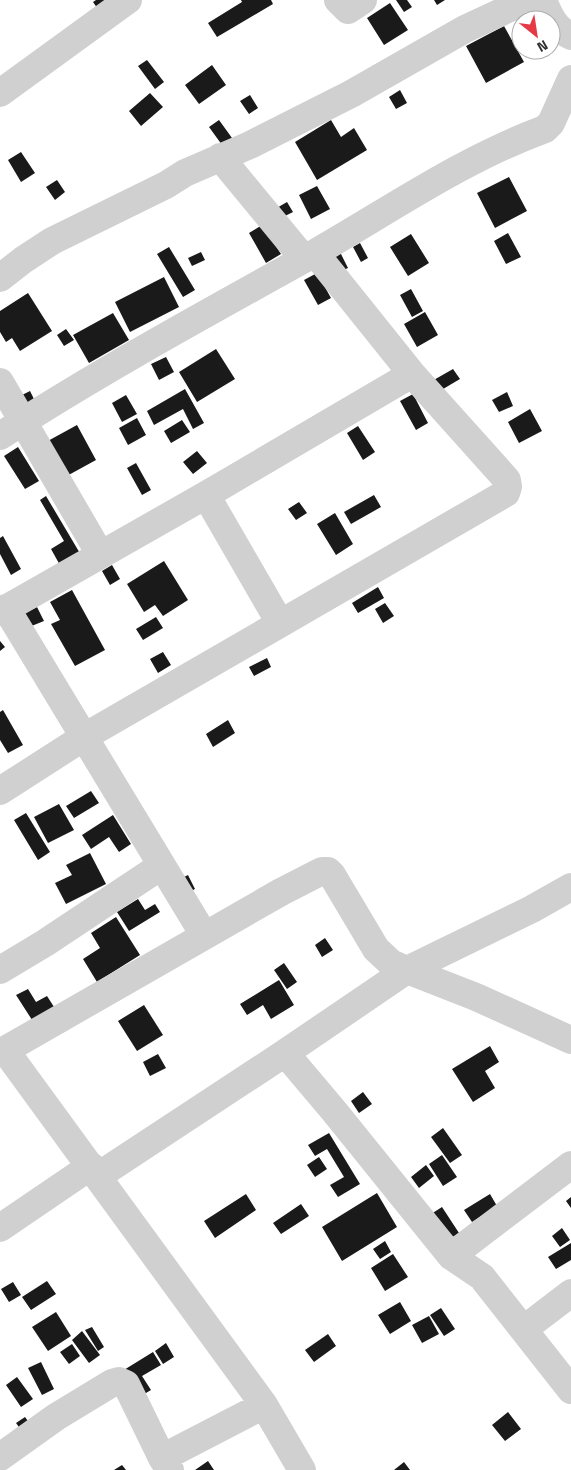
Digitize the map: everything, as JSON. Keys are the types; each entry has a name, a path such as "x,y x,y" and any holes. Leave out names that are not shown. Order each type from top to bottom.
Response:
{"street":[{"path":"0,93 128,0"},
{"path":"338,0 348,10 363,0"},
{"path":"0,278 52,241 185,173 250,145 342,98 465,29 527,0"},
{"path":"543,0 551,20 566,34 571,36"},
{"path":"0,436 124,360 309,256 460,167 545,129 551,123 571,79"},
{"path":"0,791 84,737 506,493 508,487 507,480 220,157"},
{"path":"204,935 84,737 3,610 206,495 412,374"},
{"path":"0,382 100,554"},
{"path":"206,495 280,623"},
{"path":"0,970 45,943 161,866"},
{"path":"302,1470 264,1406 94,1171 3,1051 204,935 322,871 328,871 332,875 376,950 391,963 476,997 571,1040"},
{"path":"0,1228 285,1053 407,970 532,909 571,887"},
{"path":"285,1053 451,1256 482,1277 571,1390"},
{"path":"451,1256 571,1165"},
{"path":"524,1329 571,1293"},
{"path":"0,1457 56,1417 112,1383 126,1384 166,1464 264,1406"}],"building":[{"path":"96,0 109,0 100,12 93,2"},
{"path":"241,0 271,0 273,4 217,37 208,23 242,2"},
{"path":"396,0 407,0 412,7 404,12"},
{"path":"434,0 445,0 437,5"},
{"path":"390,3 408,30 384,45 367,18"},
{"path":"504,26 511,39 511,60 523,60 524,62 486,83 466,46"},
{"path":"147,60 164,82 155,89 138,66"},
{"path":"212,65 226,85 199,104 185,85"},
{"path":"400,90 407,103 396,109 389,97"},
{"path":"150,93 163,107 141,126 129,111"},
{"path":"250,95 258,108 249,114 240,101"},
{"path":"219,120 240,149 230,156 209,127"},
{"path":"331,120 341,137 354,128 367,150 317,180 295,142"},
{"path":"21,152 35,173 21,182 8,160"},
{"path":"509,177 527,211 495,228 477,193"},
{"path":"57,180 65,192 55,200 46,187"},
{"path":"317,186 330,209 311,219 299,195"},
{"path":"287,202 293,212 281,218 275,209"},
{"path":"262,225 281,254 266,263 249,233"},
{"path":"508,233 521,257 506,264 494,241"},
{"path":"411,234 429,263 408,276 390,247"},
{"path":"360,243 368,258 361,262 353,247"},
{"path":"169,247 195,290 183,297 157,254"},
{"path":"201,252 205,260 192,266 188,258"},
{"path":"340,252 348,268 337,273 330,258"},
{"path":"317,273 331,298 318,305 304,280"},
{"path":"164,277 179,307 130,332 115,302"},
{"path":"411,289 423,311 412,317 400,295"},
{"path":"28,293 52,331 20,351 12,338 6,342 0,332 0,311"},
{"path":"425,312 438,335 417,347 404,324"},
{"path":"113,313 129,340 89,363 73,335"},
{"path":"66,329 74,340 64,346 57,335"},
{"path":"216,349 235,379 197,402 179,372"},
{"path":"166,357 174,372 159,380 151,364"},
{"path":"453,369 460,379 438,392 432,381"},
{"path":"185,389 204,423 193,429 183,409 154,425 147,411"},
{"path":"30,391 37,405 23,412 16,398"},
{"path":"507,392 513,406 499,412 492,400"},
{"path":"413,394 428,423 416,430 400,401"},
{"path":"126,395 137,414 122,422 112,403"},
{"path":"530,409 542,431 519,443 508,422"},
{"path":"137,418 146,435 128,445 119,428"},
{"path":"182,420 190,432 171,443 164,431"},
{"path":"77,425 96,460 65,477 46,442"},
{"path":"358,426 375,452 363,460 347,433"},
{"path":"18,447 39,481 25,489 4,456"},
{"path":"197,451 207,463 193,474 183,462"},
{"path":"136,463 151,490 142,495 127,468"},
{"path":"374,495 381,507 351,524 344,512"},
{"path":"46,496 81,555 61,567 51,549 64,541 40,500"},
{"path":"299,502 307,513 296,520 288,509"},
{"path":"335,513 353,544 336,555 317,524"},
{"path":"3,536 21,569 11,575 0,554 0,538"},
{"path":"164,561 188,600 163,616 155,605 144,612 127,584"},
{"path":"112,565 120,579 110,585 102,571"},
{"path":"378,587 384,598 358,613 352,603"},
{"path":"72,590 105,650 75,666 51,624 60,620 50,602"},
{"path":"385,603 394,616 383,623 375,609"},
{"path":"37,607 44,621 29,627 23,614"},
{"path":"156,617 163,628 143,640 136,629"},
{"path":"0,641 5,647 0,651"},
{"path":"163,652 171,665 158,673 150,659"},
{"path":"267,658 271,667 254,676 249,667"},
{"path":"3,710 23,745 8,753 0,740 0,712"},
{"path":"228,720 235,733 213,747 206,734"},
{"path":"91,791 99,803 74,818 66,806"},
{"path":"59,804 74,830 48,843 34,817"},
{"path":"26,813 50,852 38,860 14,820"},
{"path":"113,815 131,844 119,852 109,837 91,849 82,835"},
{"path":"90,853 106,884 66,904 55,883 72,875 66,865"},
{"path":"188,875 195,889 181,896 174,882"},
{"path":"138,899 145,910 155,904 160,912 129,931 117,912"},
{"path":"116,917 140,955 97,982 83,959 100,948 91,933"},
{"path":"325,938 333,950 322,957 315,945"},
{"path":"284,963 297,982 287,989 274,970"},
{"path":"279,980 294,1005 271,1019 263,1005 247,1015 240,1004"},
{"path":"28,989 36,1002 47,996 56,1010 34,1023 16,995"},
{"path":"144,1005 163,1035 137,1051 118,1021"},
{"path":"490,1046 499,1062 485,1071 495,1088 473,1102 452,1069"},
{"path":"158,1054 166,1068 150,1076 143,1062"},
{"path":"363,1092 372,1104 359,1113 351,1101"},
{"path":"443,1128 462,1155 450,1163 431,1137"},
{"path":"329,1133 360,1184 338,1197 330,1185 344,1177 327,1149 315,1156 308,1145"},
{"path":"442,1155 457,1177 443,1186 429,1164"},
{"path":"319,1157 327,1169 315,1177 307,1165"},
{"path":"426,1165 434,1176 419,1188 411,1177"},
{"path":"377,1193 397,1227 342,1261 322,1227"},
{"path":"246,1194 256,1210 215,1238 204,1221"},
{"path":"490,1194 497,1206 472,1222 464,1210"},
{"path":"571,1197 571,1208 566,1201"},
{"path":"301,1204 309,1216 281,1234 273,1223"},
{"path":"442,1207 459,1233 445,1242 428,1216"},
{"path":"562,1228 570,1240 560,1247 552,1236"},
{"path":"385,1241 391,1252 380,1259 373,1249"},
{"path":"571,1243 571,1260 556,1269 548,1257"},
{"path":"393,1254 408,1277 385,1291 371,1268"},
{"path":"47,1281 56,1294 31,1310 22,1297"},
{"path":"13,1282 21,1295 9,1302 1,1289"},
{"path":"400,1302 411,1321 390,1334 378,1315"},
{"path":"441,1308 455,1329 444,1336 430,1315"},
{"path":"56,1312 71,1336 48,1351 32,1327"},
{"path":"429,1316 439,1334 422,1343 412,1325"},
{"path":"92,1327 104,1347 98,1351 85,1330"},
{"path":"82,1331 100,1355 89,1363 72,1340"},
{"path":"328,1334 336,1346 314,1362 305,1350"},
{"path":"166,1343 174,1357 163,1364 155,1351"},
{"path":"72,1344 80,1356 69,1364 60,1352"},
{"path":"153,1352 161,1365 142,1376 151,1390 136,1399 119,1373"},
{"path":"41,1362 54,1389 42,1395 28,1368"},
{"path":"17,1377 33,1399 21,1407 6,1385"},
{"path":"508,1412 521,1429 505,1441 492,1425"},
{"path":"25,1417 33,1428 24,1434 16,1423"},
{"path":"208,1461 214,1470 195,1470"},
{"path":"404,1462 410,1470 394,1470"},
{"path":"122,1465 126,1470 114,1470"}]}
